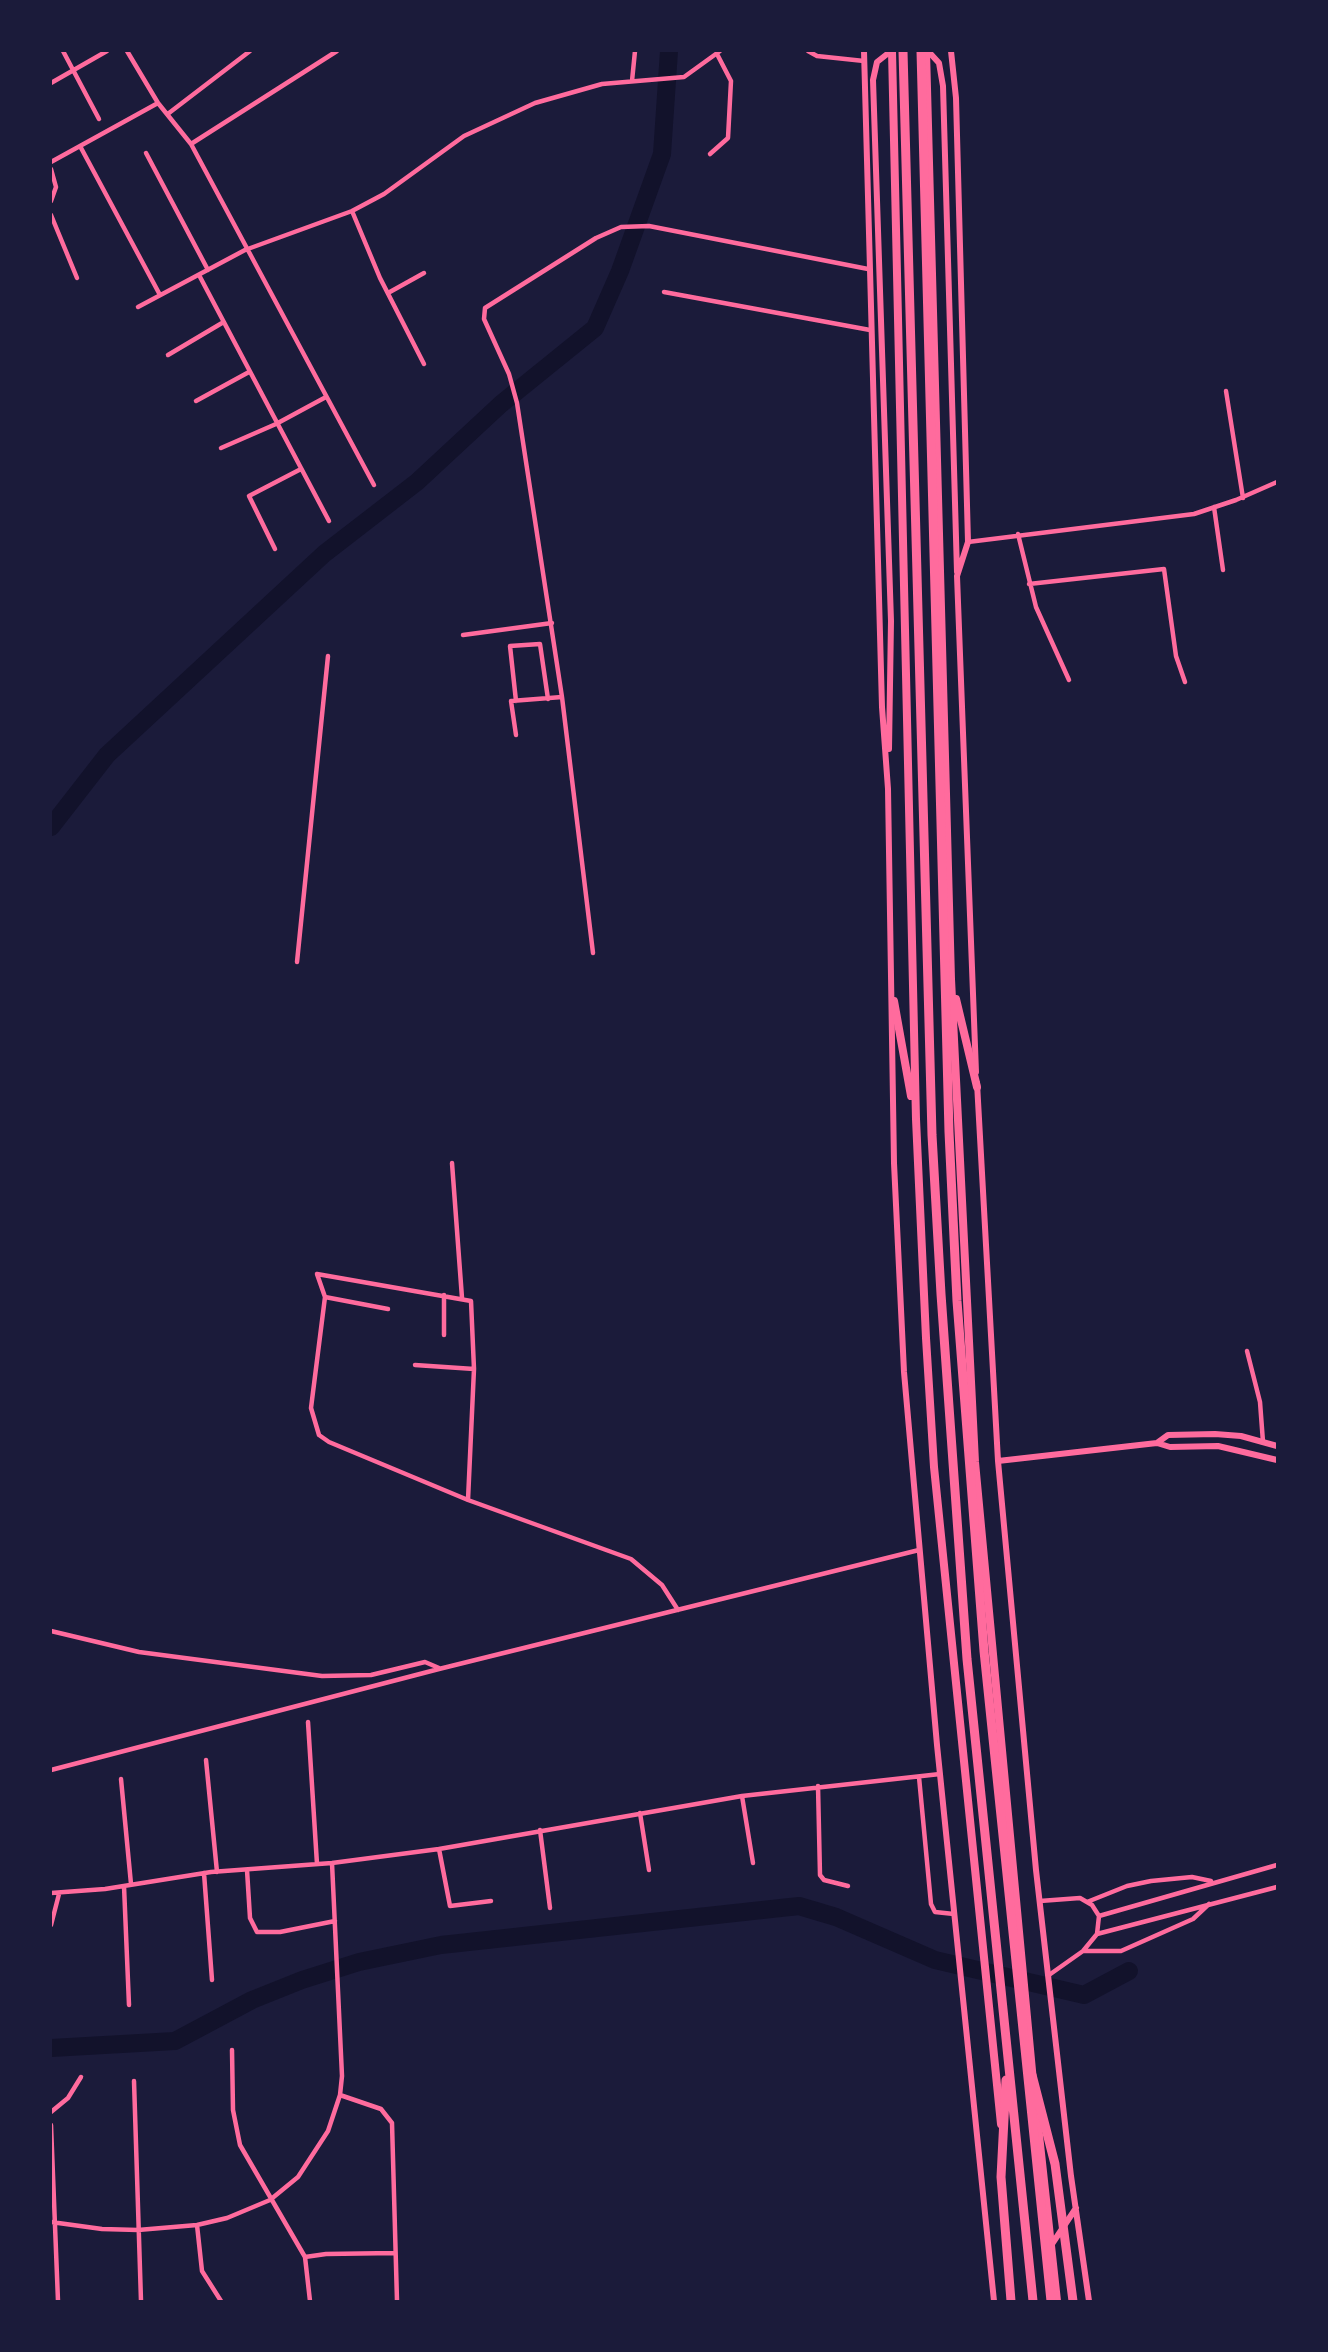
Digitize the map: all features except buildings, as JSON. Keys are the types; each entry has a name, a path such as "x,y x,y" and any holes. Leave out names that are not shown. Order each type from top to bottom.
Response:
{"highway":[{"path":"892,51 916,1119 934,1467 996,2066 1012,2301"},
{"path":"903,51 932,1135 950,1455 967,1659 1033,2301"},
{"path":"921,51 949,1132 956,1288 984,1651 1051,2301"},
{"path":"927,51 951,979 975,1462 1031,2064 1058,2301"},
{"path":"951,979 977,1087"},
{"path":"894,1001 916,1119"},
{"path":"1026,2057 1053,2154 1073,2301"},
{"path":"1008,2059 1001,2177 1012,2301"}],"main road":[{"path":"864,51 868,269 894,1001 895,1175 904,1372 993,2301"},
{"path":"888,789 891,621 873,79 877,62 892,51"},
{"path":"927,51 939,63 943,86 957,576 977,1087 998,1461 1040,1902 1089,2301"},
{"path":"953,51 968,542 957,576"},
{"path":"998,1461 1157,1443 1175,1434 1229,1435 1277,1446"},
{"path":"1157,1443 1170,1447 1217,1446 1277,1460"},
{"path":"1052,2244 1076,2208"}],"street":[{"path":"63,51 99,119"},
{"path":"51,83 107,51"},
{"path":"127,51 158,103 169,113 191,144 374,485"},
{"path":"169,113 250,51"},
{"path":"191,144 337,51"},
{"path":"632,81 635,51"},
{"path":"807,51 817,56 864,61"},
{"path":"138,307 246,250 352,211 384,194 476,130 545,99 602,84 684,77 719,52 730,81 728,138 710,154"},
{"path":"51,162 158,103"},
{"path":"80,146 160,295"},
{"path":"146,153 209,270"},
{"path":"51,169 56,187 51,201"},
{"path":"352,211 388,293 424,364"},
{"path":"51,215 77,278"},
{"path":"593,953 552,622 517,403 509,374 484,318 485,307 596,238 621,227 649,226 868,269"},
{"path":"388,293 424,273"},
{"path":"199,275 222,323 329,520"},
{"path":"664,292 870,330"},
{"path":"168,355 222,323"},
{"path":"195,401 249,372"},
{"path":"1226,391 1243,498"},
{"path":"222,448 276,424 326,397"},
{"path":"275,550 249,496 301,468"},
{"path":"968,542 1194,513 1243,498 1277,483 1277,493"},
{"path":"1214,508 1223,570"},
{"path":"1018,534 1029,584 1042,623 1069,680"},
{"path":"1029,584 1164,569 1176,656 1185,682"},
{"path":"463,635 552,622"},
{"path":"516,701 509,646 540,644 548,699"},
{"path":"297,962 328,656"},
{"path":"516,735 511,701 562,697"},
{"path":"452,1163 462,1298"},
{"path":"468,1500 474,1369 471,1301 317,1274 325,1297 311,1408 319,1435 329,1442 468,1500 631,1559 662,1585 678,1610"},
{"path":"444,1295 444,1335"},
{"path":"325,1297 388,1309"},
{"path":"1247,1351 1259,1402 1263,1442"},
{"path":"415,1365 474,1369"},
{"path":"51,1770 439,1669 919,1550"},
{"path":"51,1631 139,1653 322,1676 371,1675 425,1662 439,1669"},
{"path":"307,1722 317,1864"},
{"path":"206,1760 217,1872"},
{"path":"51,1893 124,1886 204,1873 332,1863 439,1849 742,1796 941,1773"},
{"path":"919,1777 931,1904 935,1912 955,1914"},
{"path":"121,1779 131,1884"},
{"path":"818,1786 820,1875 824,1880 848,1886"},
{"path":"742,1796 753,1863"},
{"path":"640,1813 649,1870"},
{"path":"540,1830 550,1908"},
{"path":"439,1849 450,1906 491,1901"},
{"path":"53,2222 102,2229 138,2230 197,2225 228,2218 270,2200 298,2177 318,2150 340,2095 342,2076 332,1863"},
{"path":"1099,1916 1213,1881 1277,1865"},
{"path":"247,1870 250,1918 257,1932 280,1932 335,1921"},
{"path":"204,1873 212,1980"},
{"path":"1087,1902 1127,1886 1151,1881 1192,1877 1213,1881"},
{"path":"124,1886 129,2005"},
{"path":"1097,1934 1277,1887"},
{"path":"51,1925 60,1894"},
{"path":"1040,1902 1068,1897 1087,1902 1099,1916 1097,1934 1083,1951 1049,1975"},
{"path":"1083,1951 1110,1953 1129,1948 1194,1919 1210,1904"},
{"path":"232,2050 235,2126 240,2145 305,2257 310,2301"},
{"path":"51,2112 68,2098 81,2077"},
{"path":"134,2081 141,2301"},
{"path":"340,2095 381,2109 392,2123 397,2301"},
{"path":"51,2125 58,2301"},
{"path":"197,2225 202,2271 221,2301"},
{"path":"305,2257 326,2253 396,2253"}],"waterway":[{"path":"51,827 107,755 325,553 417,482 501,404 595,328 620,271 662,154 669,51"},
{"path":"51,2048 175,2041 252,2000 302,1980 359,1962 441,1945 799,1906 836,1917 935,1960 1084,1995 1129,1971"}]}
